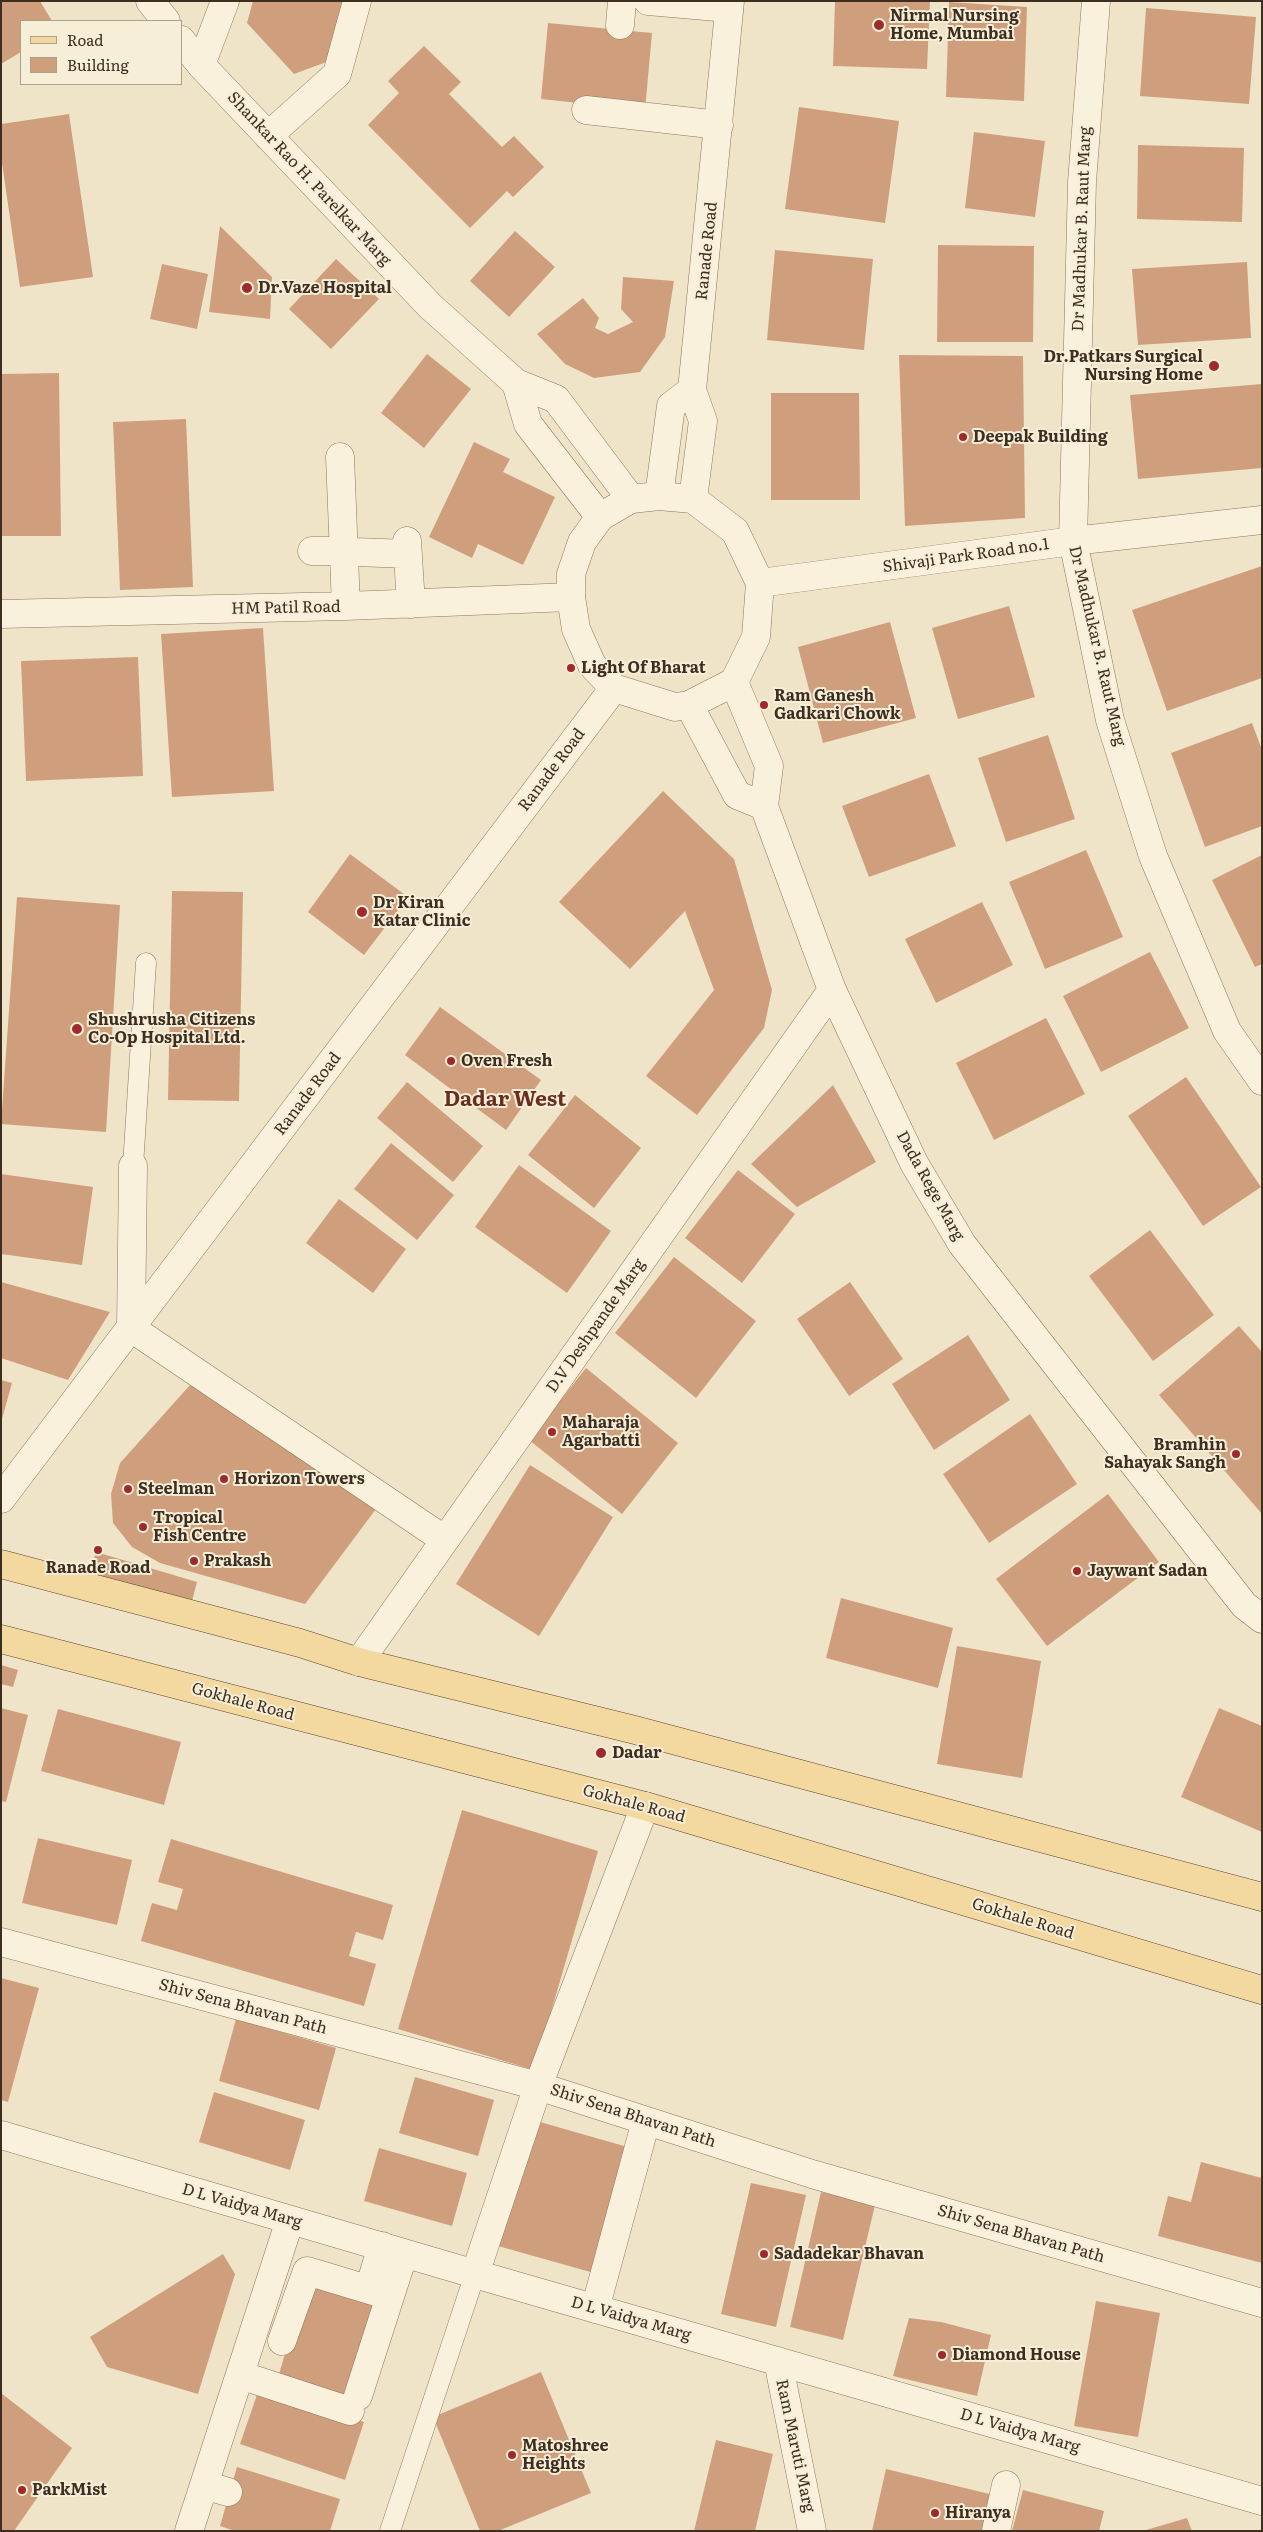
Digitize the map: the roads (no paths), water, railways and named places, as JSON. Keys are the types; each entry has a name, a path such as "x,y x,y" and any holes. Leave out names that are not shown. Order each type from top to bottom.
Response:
{"main road":[{"path":"1,1564 300,1643 359,1662 635,1730 1262,1897"},
{"name":"Gokhale Road","path":"1,1638 645,1806 1262,1990"}],"street":[{"path":"150,1 165,20"},
{"path":"201,65 225,1"},
{"path":"268,136 337,74 357,1"},
{"path":"648,1 729,4"},
{"name":"Dr Madhukar B. Raut Marg","path":"1096,1 1082,182 1073,542 1110,720 1153,856 1227,1031 1262,1081"},
{"name":"Ranade Road","path":"693,499 703,421 692,390 720,118 729,4"},
{"name":"Shankar Rao H. Parelkar Marg","path":"182,41 201,65 430,306 516,383 556,399 631,499"},
{"path":"586,110 670,109 720,118"},
{"path":"516,383 528,424 600,517"},
{"path":"659,496 670,406 692,390"},
{"path":"345,459 352,606"},
{"path":"659,496 693,499 735,531 760,583 756,637 734,682 689,705 675,707 614,688 592,665 576,629 571,598 571,574 582,542 600,517 631,499 659,496"},
{"name":"Shivaji Park Road no.1","path":"760,583 1073,542 1262,520"},
{"path":"312,551 349,552 407,548 411,604"},
{"name":"HM Patil Road","path":"1,614 352,606 571,598"},
{"path":"689,705 737,795 764,806 769,766 734,682"},
{"name":"Ranade Road","path":"1,1499 614,688"},
{"name":"Dada Rege Marg","path":"764,806 832,990 914,1163 962,1244 1244,1605 1262,1619"},
{"name":"D.V Deshpande Marg","path":"359,1662 832,990"},
{"path":"133,1166 131,1328 445,1540"},
{"path":"476,2274 538,2086 645,1806"},
{"name":"Shiv Sena Bhavan Path","path":"1,1942 538,2086 812,2174 1262,2303"},
{"path":"595,2308 646,2121"},
{"name":"D L Vaidya Marg","path":"1,2134 393,2250 1262,2501"},
{"path":"189,2531 216,2488 240,2375 290,2220"},
{"path":"240,2375 354,2403 380,2292 393,2250"},
{"path":"282,2341 307,2271 380,2292"},
{"name":"Ram Maruti Marg","path":"778,2361 812,2531"},
{"path":"996,2531 1006,2485"}],"lane":[{"path":"133,1166 146,963"},
{"path":"390,2531 476,2274"}],"place":[{"name":"Nirmal Nursing Home, Mumbai","path":"879,25"},
{"name":"Dr.Vaze Hospital","path":"247,288"},
{"name":"Dr.Patkars Surgical Nursing Home","path":"1214,366"},
{"name":"Deepak Building","path":"963,437"},
{"name":"Light Of Bharat","path":"571,668"},
{"name":"Ram Ganesh Gadkari Chowk","path":"764,705"},
{"name":"Dr Kiran Katar Clinic","path":"362,912"},
{"name":"Shushrusha Citizens Co-Op Hospital Ltd.","path":"77,1029"},
{"name":"Oven Fresh","path":"451,1061"},
{"name":"Maharaja Agarbatti","path":"552,1432"},
{"name":"Bramhin Sahayak Sangh","path":"1236,1454"},
{"name":"Horizon Towers","path":"224,1479"},
{"name":"Steelman","path":"128,1489"},
{"name":"Tropical Fish Centre","path":"143,1527"},
{"name":"Ranade Road","path":"98,1550"},
{"name":"Prakash","path":"194,1561"},
{"name":"Jaywant Sadan","path":"1077,1571"},
{"name":"Dadar","path":"601,1753"},
{"name":"Sadadekar Bhavan","path":"764,2254"},
{"name":"Diamond House","path":"942,2355"},
{"name":"Matoshree Heights","path":"512,2455"},
{"name":"ParkMist","path":"22,2490"},
{"name":"Hiranya","path":"935,2513"}],"district":[{"name":"Dadar West","path":"505,1100"}]}
